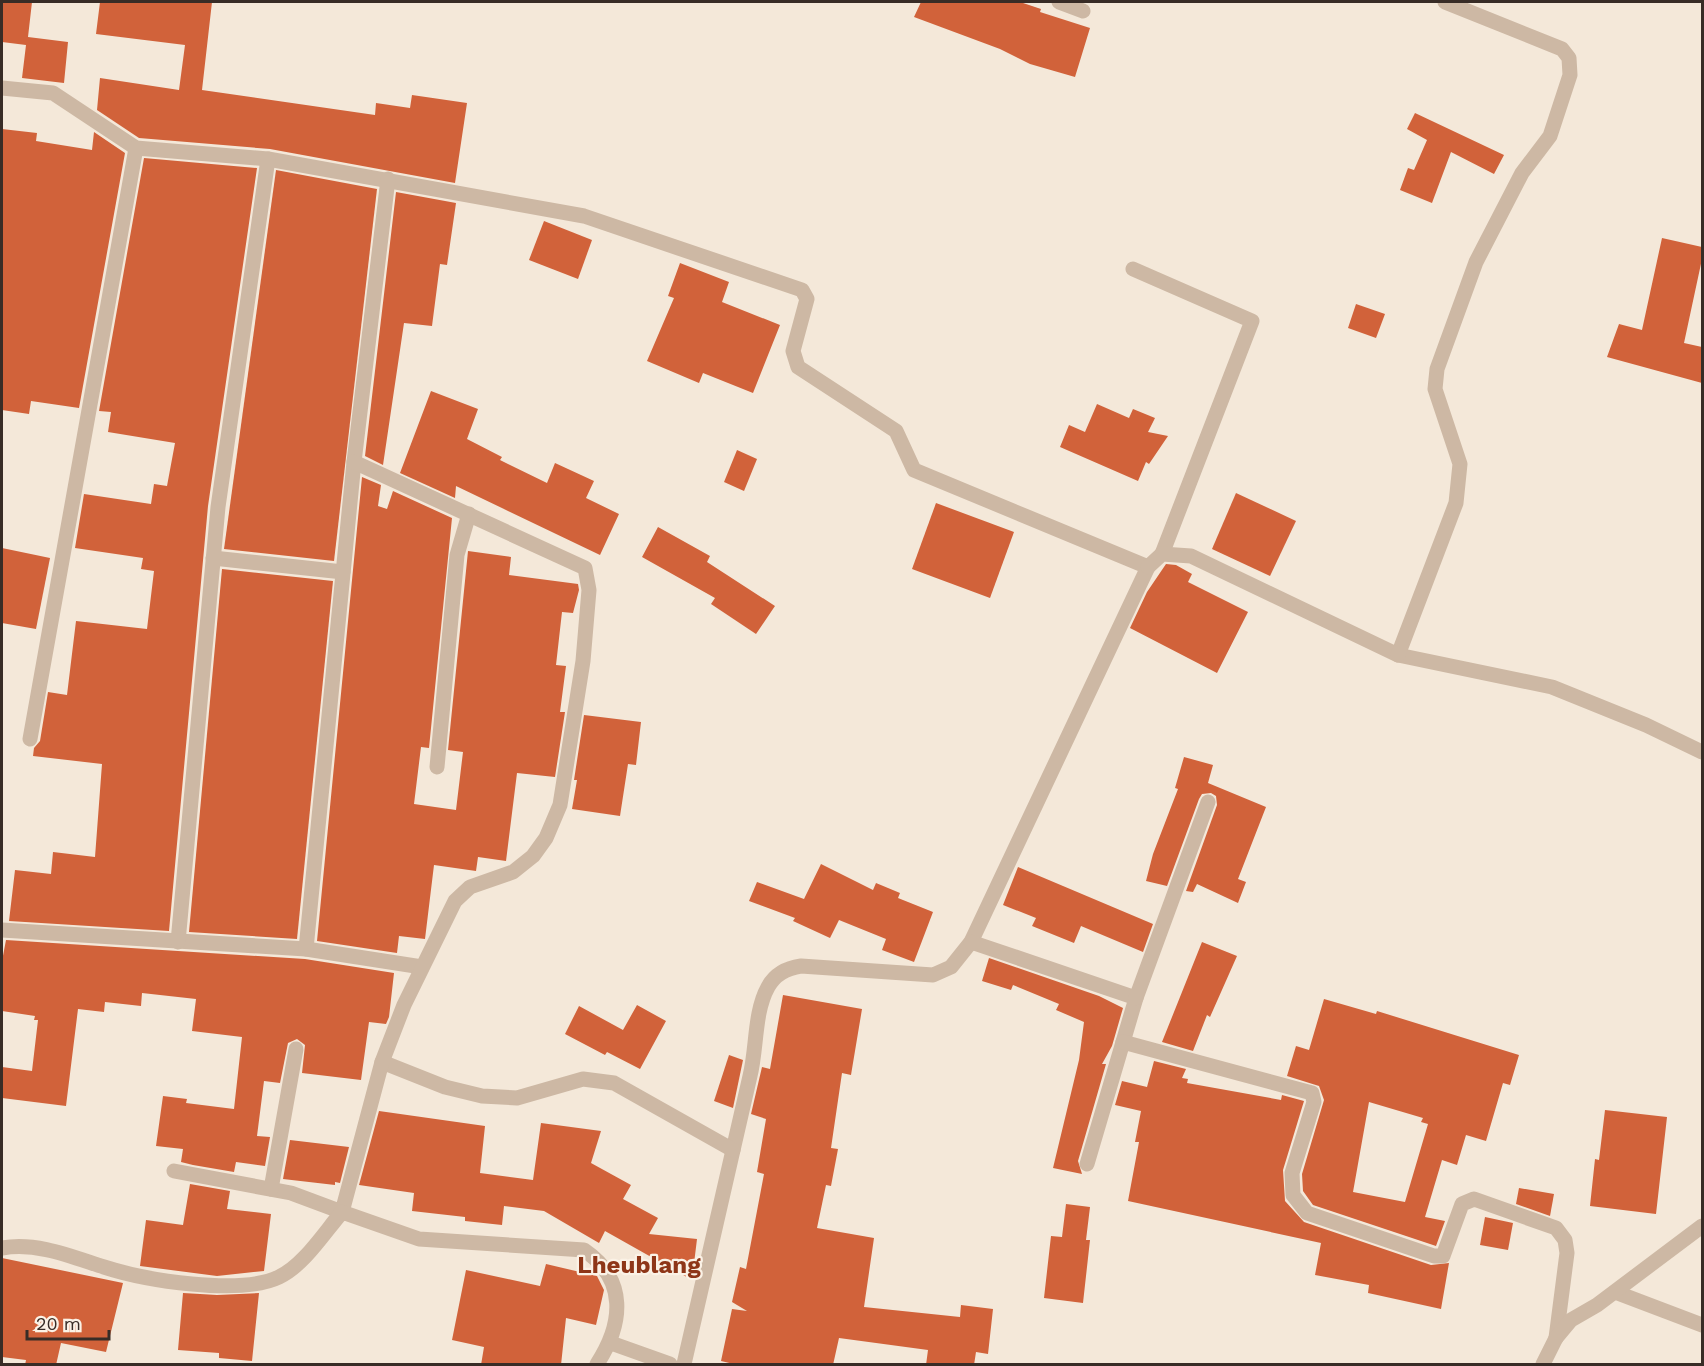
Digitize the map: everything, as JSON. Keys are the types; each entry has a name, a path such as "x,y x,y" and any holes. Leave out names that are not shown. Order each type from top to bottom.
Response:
{"street":[{"path":"1059,2 1083,11"},
{"path":"1398,655 1456,503 1460,481 1460,464 1435,389 1437,369 1476,262 1522,172 1550,136 1570,75 1569,57 1562,49 1445,2"},
{"path":"2,88 53,93 136,148 268,159 584,216 802,290 807,298 794,351 798,367 896,431 914,470 1148,567"},
{"path":"30,739 136,148"},
{"path":"178,942 218,507 268,159"},
{"path":"306,949 354,462 388,179"},
{"path":"684,1365 753,1064 763,1000 777,976 789,968 801,966 933,975 951,968 971,942 1148,567 1162,554 1252,321 1133,269"},
{"path":"2,1248 41,1247 134,1277 215,1286 278,1278 297,1264 342,1212 382,1062 404,1005 455,901 470,887 513,873 533,856 546,838 560,806 583,661 589,590 585,568 354,462"},
{"path":"437,767 457,555 469,514"},
{"path":"1162,554 1191,556 1398,655 1552,687 1646,725 1702,752"},
{"path":"213,558 343,572"},
{"path":"1087,1164 1137,998 1208,802"},
{"path":"2,930 306,949 422,968"},
{"path":"971,942 1137,998"},
{"path":"1123,1042 1312,1093 1314,1102 1292,1173 1293,1195 1307,1213 1434,1256 1443,1256 1462,1204 1467,1200 1473,1199 1556,1228 1565,1240 1566,1253 1556,1338"},
{"path":"271,1189 296,1049"},
{"path":"382,1062 446,1088 482,1096 517,1098 583,1079 614,1083 733,1150"},
{"path":"174,1171 271,1189 419,1239 584,1250 594,1257 616,1287 618,1295 611,1343 597,1365"},
{"path":"1543,1365 1556,1338 1571,1320 1597,1305 1702,1226"},
{"path":"1615,1292 1702,1325"},
{"path":"611,1343 670,1365"}],"building":[{"path":"2,2 32,2 28,37 68,42 64,83 22,78 26,45 2,42"},
{"path":"100,2 212,2 202,90 375,115 376,103 410,108 412,95 467,103 455,183 270,149 139,138 97,110 100,78 179,90 185,45 96,34"},
{"path":"921,2 1020,2 1041,9 1040,12 1090,28 1075,77 1030,64 1000,49 914,17"},
{"path":"1415,113 1504,155 1494,174 1451,152 1432,203 1400,190 1408,168 1414,170 1427,140 1407,129"},
{"path":"2,129 37,133 36,141 92,150 94,132 125,153 79,408 31,401 29,414 2,410"},
{"path":"144,158 257,168 208,506 169,931 9,921 15,870 51,874 53,852 95,857 102,764 33,756 34,748 40,741 48,692 67,695 76,621 147,629 154,571 141,569 143,558 75,548 84,494 151,504 154,484 167,486 175,443 108,432 111,412 99,411"},
{"path":"276,170 377,189 334,561 224,549"},
{"path":"396,192 456,203 447,265 440,264 432,326 404,323 383,465 365,456"},
{"path":"544,221 592,240 578,279 529,260"},
{"path":"1662,238 1702,247 1702,259 1684,343 1702,347 1702,383 1607,357 1619,324 1642,330"},
{"path":"680,263 729,282 722,302 780,325 753,393 703,373 699,383 647,361 674,298 668,296"},
{"path":"1356,304 1385,314 1376,338 1348,328"},
{"path":"431,391 478,409 467,439 502,457 500,460 547,483 555,463 594,481 586,498 619,514 600,555 456,486 455,498 400,473"},
{"path":"1097,404 1129,418 1133,409 1155,418 1148,432 1168,436 1149,464 1146,462 1138,481 1060,447 1069,425 1085,432"},
{"path":"737,450 757,459 744,491 724,482"},
{"path":"362,477 381,485 378,506 387,509 393,491 452,518 429,748 421,747 414,804 456,810 463,752 448,750 468,551 511,557 509,575 578,584 579,590 573,613 562,612 556,665 566,666 560,712 565,712 555,777 517,773 506,861 478,857 476,871 434,865 425,939 399,936 397,953 317,941"},
{"path":"1236,493 1296,521 1270,576 1212,549"},
{"path":"936,503 1014,532 990,598 912,569"},
{"path":"658,527 710,556 707,562 775,606 756,634 711,604 715,598 642,557"},
{"path":"2,548 50,558 36,629 2,623"},
{"path":"1166,564 1176,565 1192,574 1188,582 1248,612 1217,673 1130,628 1147,592"},
{"path":"222,569 333,581 297,939 189,932"},
{"path":"584,715 641,722 636,765 628,764 620,816 572,809"},
{"path":"1184,757 1213,765 1208,783 1266,807 1238,879 1246,882 1238,903 1197,884 1193,892 1186,891 1217,805 1216,796 1211,793 1202,794 1199,799 1167,886 1146,881 1153,854 1178,789 1175,788"},
{"path":"821,864 873,890 876,883 900,893 898,898 933,912 914,962 882,950 886,939 839,920 830,938 793,921 795,918 749,901 757,882 804,899"},
{"path":"1018,867 1153,924 1143,952 1081,926 1074,943 1032,926 1036,918 1003,905"},
{"path":"6,940 305,959 394,973 389,1017 386,1024 369,1022 361,1080 302,1073 305,1045 297,1039 288,1043 280,1083 264,1081 257,1136 270,1137 265,1166 236,1162 234,1172 193,1165 181,1162 183,1149 156,1146 163,1096 187,1099 186,1103 234,1109 242,1037 192,1031 196,999 142,993 141,1006 105,1002 104,1012 78,1009 66,1106 2,1098 2,1067 32,1071 38,1020 34,1020 35,1016 2,1011 2,961"},
{"path":"1202,942 1237,956 1210,1017 1207,1015 1193,1051 1162,1042"},
{"path":"989,958 1099,996 1123,1008 1112,1046 1102,1064 1106,1064 1078,1161 1082,1174 1053,1168 1079,1060 1084,1022 1056,1010 1059,1004 1013,985 1011,990 982,981"},
{"path":"783,995 862,1009 851,1075 842,1073 831,1148 838,1149 831,1186 826,1185 817,1228 874,1238 864,1307 960,1317 961,1305 993,1309 988,1354 976,1352 974,1365 926,1365 928,1350 839,1338 833,1365 738,1365 721,1361 732,1309 747,1311 732,1302 740,1267 746,1269 764,1174 757,1172 766,1119 751,1114 762,1067 770,1069"},
{"path":"1324,999 1376,1014 1377,1011 1519,1055 1510,1085 1503,1083 1486,1141 1466,1135 1457,1165 1442,1160 1425,1217 1445,1221 1436,1246 1313,1205 1303,1191 1302,1174 1324,1100 1319,1086 1287,1076 1296,1046 1309,1050","holes":["1369,1102 1423,1118 1421,1122 1428,1124 1405,1202 1353,1192"]},
{"path":"637,1005 666,1021 640,1069 607,1052 605,1055 565,1034 579,1006 623,1030"},
{"path":"729,1055 743,1060 733,1108 714,1101"},
{"path":"1154,1061 1186,1069 1182,1078 1188,1079 1187,1083 1281,1100 1282,1095 1304,1101 1283,1170 1285,1201 1304,1222 1431,1265 1449,1263 1441,1309 1368,1293 1369,1285 1315,1275 1321,1243 1128,1201 1139,1142 1135,1142 1141,1111 1115,1105 1122,1081 1147,1087"},
{"path":"1605,1110 1667,1117 1656,1214 1590,1206 1595,1159 1599,1160"},
{"path":"379,1111 485,1126 480,1173 533,1180 541,1123 601,1131 591,1163 631,1185 623,1199 658,1218 649,1234 697,1239 692,1280 605,1231 599,1243 544,1211 504,1206 502,1225 465,1221 465,1217 412,1211 414,1193 359,1185"},
{"path":"290,1140 349,1147 340,1183 335,1182 335,1185 283,1179"},
{"path":"190,1184 230,1191 227,1209 271,1214 264,1271 217,1276 140,1266 146,1220 183,1225"},
{"path":"1519,1188 1554,1194 1550,1216 1516,1204"},
{"path":"1066,1204 1090,1207 1086,1240 1090,1240 1083,1303 1044,1298 1051,1236 1062,1237"},
{"path":"1485,1217 1513,1223 1508,1250 1480,1245"},
{"path":"2,1258 123,1283 106,1352 61,1343 56,1365 25,1365 26,1360 2,1357"},
{"path":"546,1264 597,1276 604,1290 596,1325 566,1318 561,1365 481,1365 484,1347 452,1340 466,1270 540,1286"},
{"path":"183,1293 217,1295 259,1293 252,1361 219,1358 219,1353 178,1350"}],"district":[{"name":"Lheublang","path":"639,1265"}]}
